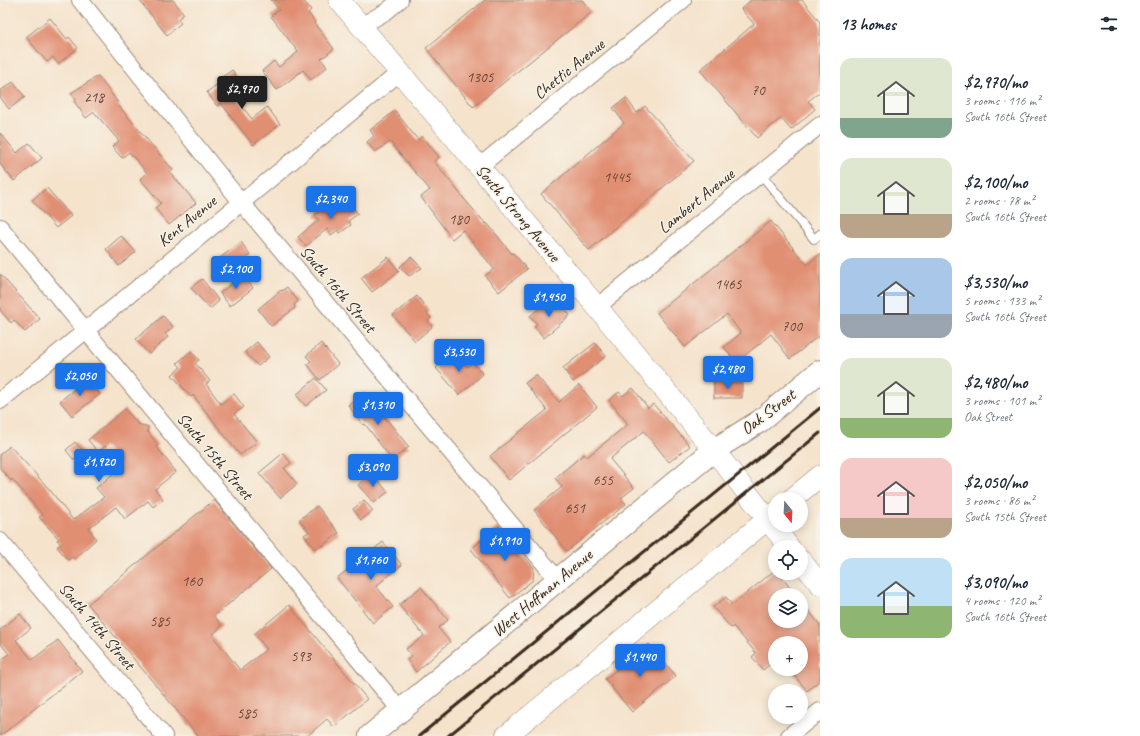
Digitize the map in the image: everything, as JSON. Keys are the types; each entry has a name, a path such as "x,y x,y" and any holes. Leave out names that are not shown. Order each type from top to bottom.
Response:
{"main road":[{"name":"Oak Street","path":"714,450 760,421 820,371"},
{"name":"West Hoffman Avenue","path":"370,736 714,450"}],"street":[{"name":"South 16th Street","path":"80,0 241,202 558,580"},
{"name":"South Strong Avenue","path":"339,0 399,73 480,166 741,484 768,513"},
{"path":"361,26 386,11 400,0"},
{"name":"Chettic Avenue","path":"480,166 683,0"},
{"name":"Kent Avenue","path":"0,401 85,329 399,73"},
{"name":"Lambert Avenue","path":"597,307 820,125"},
{"name":"South 15th Street","path":"0,226 401,711"},
{"path":"801,492 820,476"},
{"path":"506,736 768,518"},
{"name":"South 14th Street","path":"0,542 164,736"},
{"path":"808,569 820,584"},
{"path":"789,736 820,711"}],"lane":[{"path":"760,173 814,239 820,234"}],"building":[{"path":"139,0 173,0 184,14 178,19 181,23 167,35"},
{"path":"271,0 303,0 311,10 308,13 315,22 314,23 334,49 321,59 327,67 311,80 303,70 277,90 262,71 274,61 279,67 298,52 271,16 279,10"},
{"path":"485,0 582,0 592,12 473,107 426,48"},
{"path":"751,0 802,0 820,22 820,92 808,101 815,109 791,130 781,118 757,138 700,70 754,24 741,9"},
{"path":"50,18 67,39 69,37 78,48 58,64 53,57 47,62 26,37"},
{"path":"232,70 241,83 238,85 240,88 232,94 252,119 267,107 280,124 253,145 221,103 217,106 207,92 223,80 221,78"},
{"path":"98,76 119,104 118,105 173,170 170,172 196,203 169,225 155,208 161,203 140,179 147,173 129,152 122,158 112,147 119,141 94,112 86,118 74,101 76,100 71,93"},
{"path":"13,82 25,97 9,109 0,97 0,91"},
{"path":"626,98 637,113 645,106 694,161 589,250 541,194 624,123 613,108"},
{"path":"395,111 418,140 422,136 439,157 434,161 465,200 527,269 499,292 485,276 494,269 463,230 452,239 421,197 430,190 390,142 375,152 367,142 374,136 370,130"},
{"path":"0,133 17,153 29,143 42,158 14,181 0,164"},
{"path":"47,188 71,216 56,228 32,200"},
{"path":"342,194 358,214 348,221 351,225 340,233 338,230 331,235 327,229 306,246 298,237 319,220 315,215"},
{"path":"771,221 807,265 820,254 820,335 790,359 771,334 736,363 724,347 741,333 727,314 685,347 657,313"},
{"path":"121,236 136,252 119,266 106,249"},
{"path":"241,242 250,255 229,271 220,258"},
{"path":"388,257 399,271 372,292 361,278"},
{"path":"411,257 422,268 409,276 400,267"},
{"path":"0,274 40,319 25,332 14,320 11,323 0,310"},
{"path":"243,275 253,288 230,306 220,293"},
{"path":"202,279 219,301 210,309 191,288"},
{"path":"287,287 298,301 294,305 295,308 271,326 258,309 281,290 282,291"},
{"path":"417,296 429,311 427,313 431,318 428,321 432,327 415,341 393,315"},
{"path":"549,300 555,308 560,304 570,315 544,338 534,326 537,324 530,316"},
{"path":"163,316 173,327 165,334 168,337 149,354 136,339"},
{"path":"257,342 269,357 258,366 245,352"},
{"path":"321,343 338,364 320,380 307,364 311,361 306,356"},
{"path":"595,343 606,356 573,382 563,368"},
{"path":"191,351 199,360 195,363 210,381 206,384 221,404 234,394 244,407 234,414 257,442 240,455 193,395 191,397 172,375 181,367 177,363"},
{"path":"454,352 467,367 473,363 483,374 459,395 436,368"},
{"path":"536,375 559,402 579,385 597,407 509,480 490,456 547,410 525,383"},
{"path":"316,378 326,390 306,406 296,395"},
{"path":"87,379 100,394 72,416 60,401"},
{"path":"714,381 742,381 742,398 714,398"},
{"path":"633,388 648,408 653,404 690,446 669,462 644,431 610,459 634,488 621,498 626,504 567,551 534,510 562,487 555,478 584,454 587,457 628,424 609,400 619,392 623,396"},
{"path":"364,392 409,447 392,460 365,424 363,425 348,405"},
{"path":"125,409 138,424 148,427 147,431 158,445 156,446 176,472 155,489 163,499 153,507 148,501 125,519 116,507 89,528 96,539 74,559 72,557 68,560 57,547 61,544 57,540 59,539 39,517 43,515 12,479 11,481 0,468 0,454 10,446 50,490 73,520 104,497 96,488 119,469 118,468 120,465 105,446 98,452 88,440"},
{"path":"75,442 84,452 74,460 66,450"},
{"path":"283,453 291,463 284,468 297,484 280,498 259,473"},
{"path":"372,473 388,492 374,503 358,485"},
{"path":"214,500 271,569 214,616 222,626 212,635 240,670 267,649 254,634 289,605 367,699 334,727 327,719 307,736 198,736 88,604"},
{"path":"364,500 373,511 361,520 353,509"},
{"path":"317,506 339,533 322,546 321,545 315,549 304,535 309,532 299,520"},
{"path":"499,526 534,568 533,580 510,598 471,549"},
{"path":"383,542 402,565 376,586 393,607 373,623 337,578"},
{"path":"768,576 768,580 784,580 790,588 768,588 768,628 808,628 808,610 820,625 820,680 808,690 808,684 801,684 795,676 808,676 808,636 768,636 768,666 763,670 752,657 756,653 733,626 731,628 713,607 726,597 732,605"},
{"path":"421,587 448,620 438,628 450,642 416,672 407,660 412,656 406,649 424,636 399,605"},
{"path":"20,614 31,628 16,640 32,660 58,640 82,671 0,736 0,661 9,654 0,643 0,630"},
{"path":"649,644 676,676 632,712 605,679"}],"railway":[{"path":"419,736 820,408"},
{"path":"448,736 820,433"}]}
